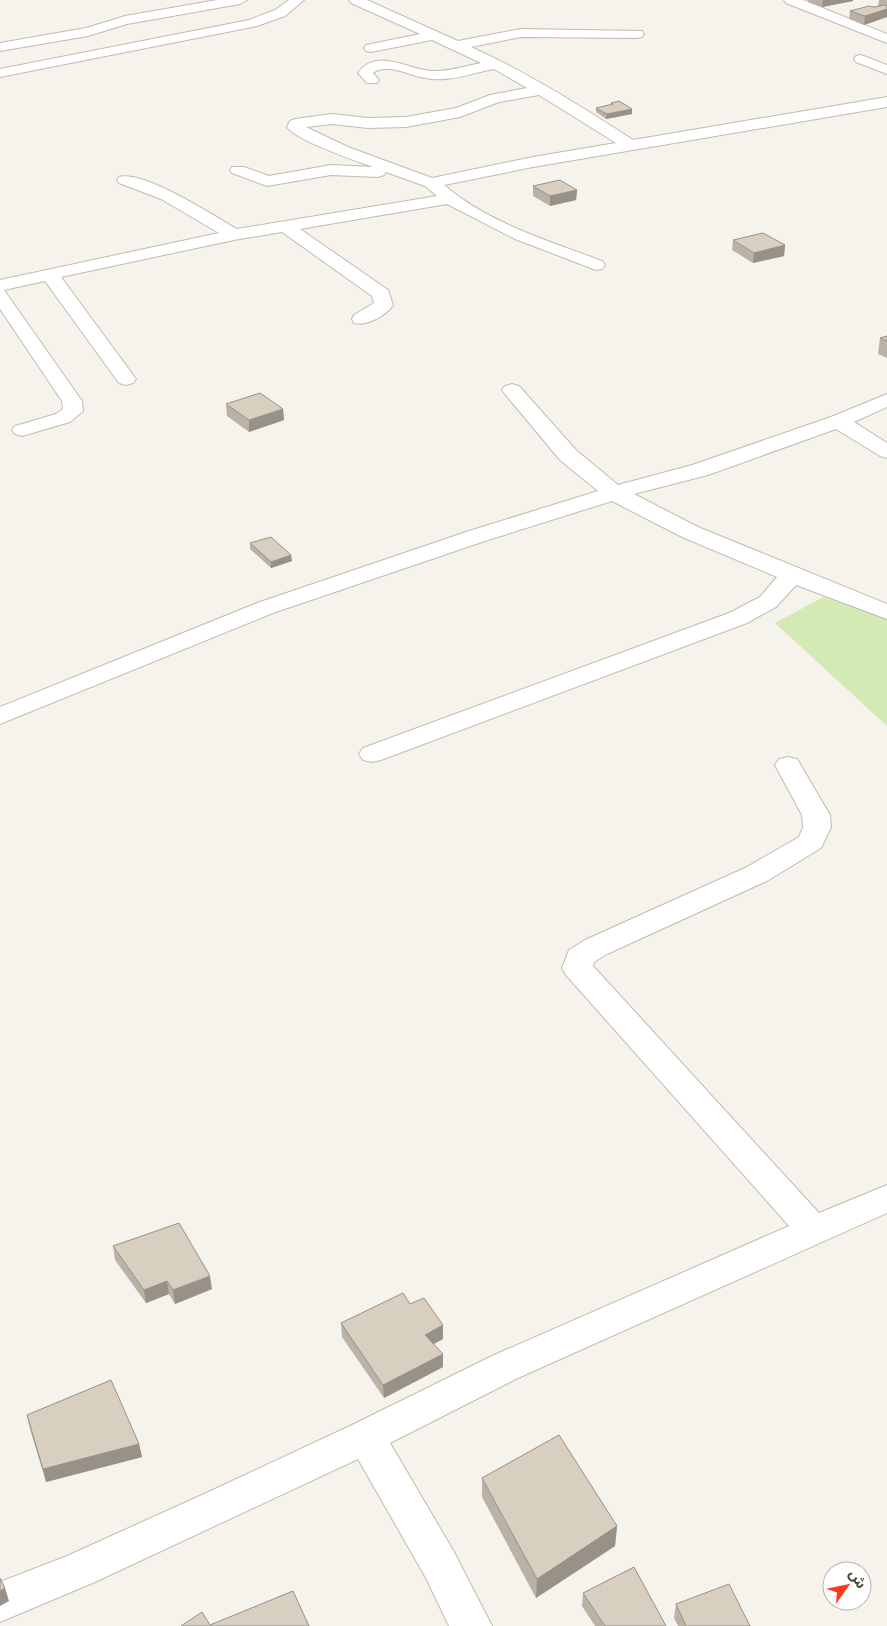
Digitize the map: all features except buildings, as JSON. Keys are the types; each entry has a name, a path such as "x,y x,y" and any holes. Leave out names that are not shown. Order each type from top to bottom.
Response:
{"street":[{"path":"0,47 88,32 132,18 240,0"},
{"path":"0,56 7,71 252,23 280,13 296,0"},
{"path":"356,0 496,64 586,116 631,146"},
{"path":"791,0 887,39"},
{"path":"456,46 521,33 637,34"},
{"path":"371,48 432,36"},
{"path":"861,59 887,70"},
{"path":"372,80 365,73 368,68 375,66 403,67 432,75 496,64"},
{"path":"541,90 495,98 465,111 406,122 368,123 332,119 295,124 295,127 397,172 431,183 450,200 480,218 508,231 596,265"},
{"path":"431,183 533,162 887,102"},
{"path":"238,170 267,181 331,170 397,172"},
{"path":"125,180 167,194 234,235"},
{"path":"0,285 234,235 450,200"},
{"path":"284,226 381,294 384,305 361,319"},
{"path":"50,275 126,379"},
{"path":"0,294 26,336 72,401 73,411 63,418 22,430"},
{"path":"512,390 568,455 614,493 690,532 887,612"},
{"path":"0,716 266,608 477,536 614,493 700,470 838,421 887,400"},
{"path":"838,421 887,452"},
{"path":"372,754 746,615 768,602 792,575"},
{"path":"788,765 816,815 817,827 811,842 757,874 596,947 580,957 577,968 814,1231"},
{"path":"0,1602 81,1570 366,1437 505,1367 887,1198"},
{"path":"366,1437 440,1565 471,1626"}],"green space":[{"path":"823,597 887,618 887,726 775,623"}]}
